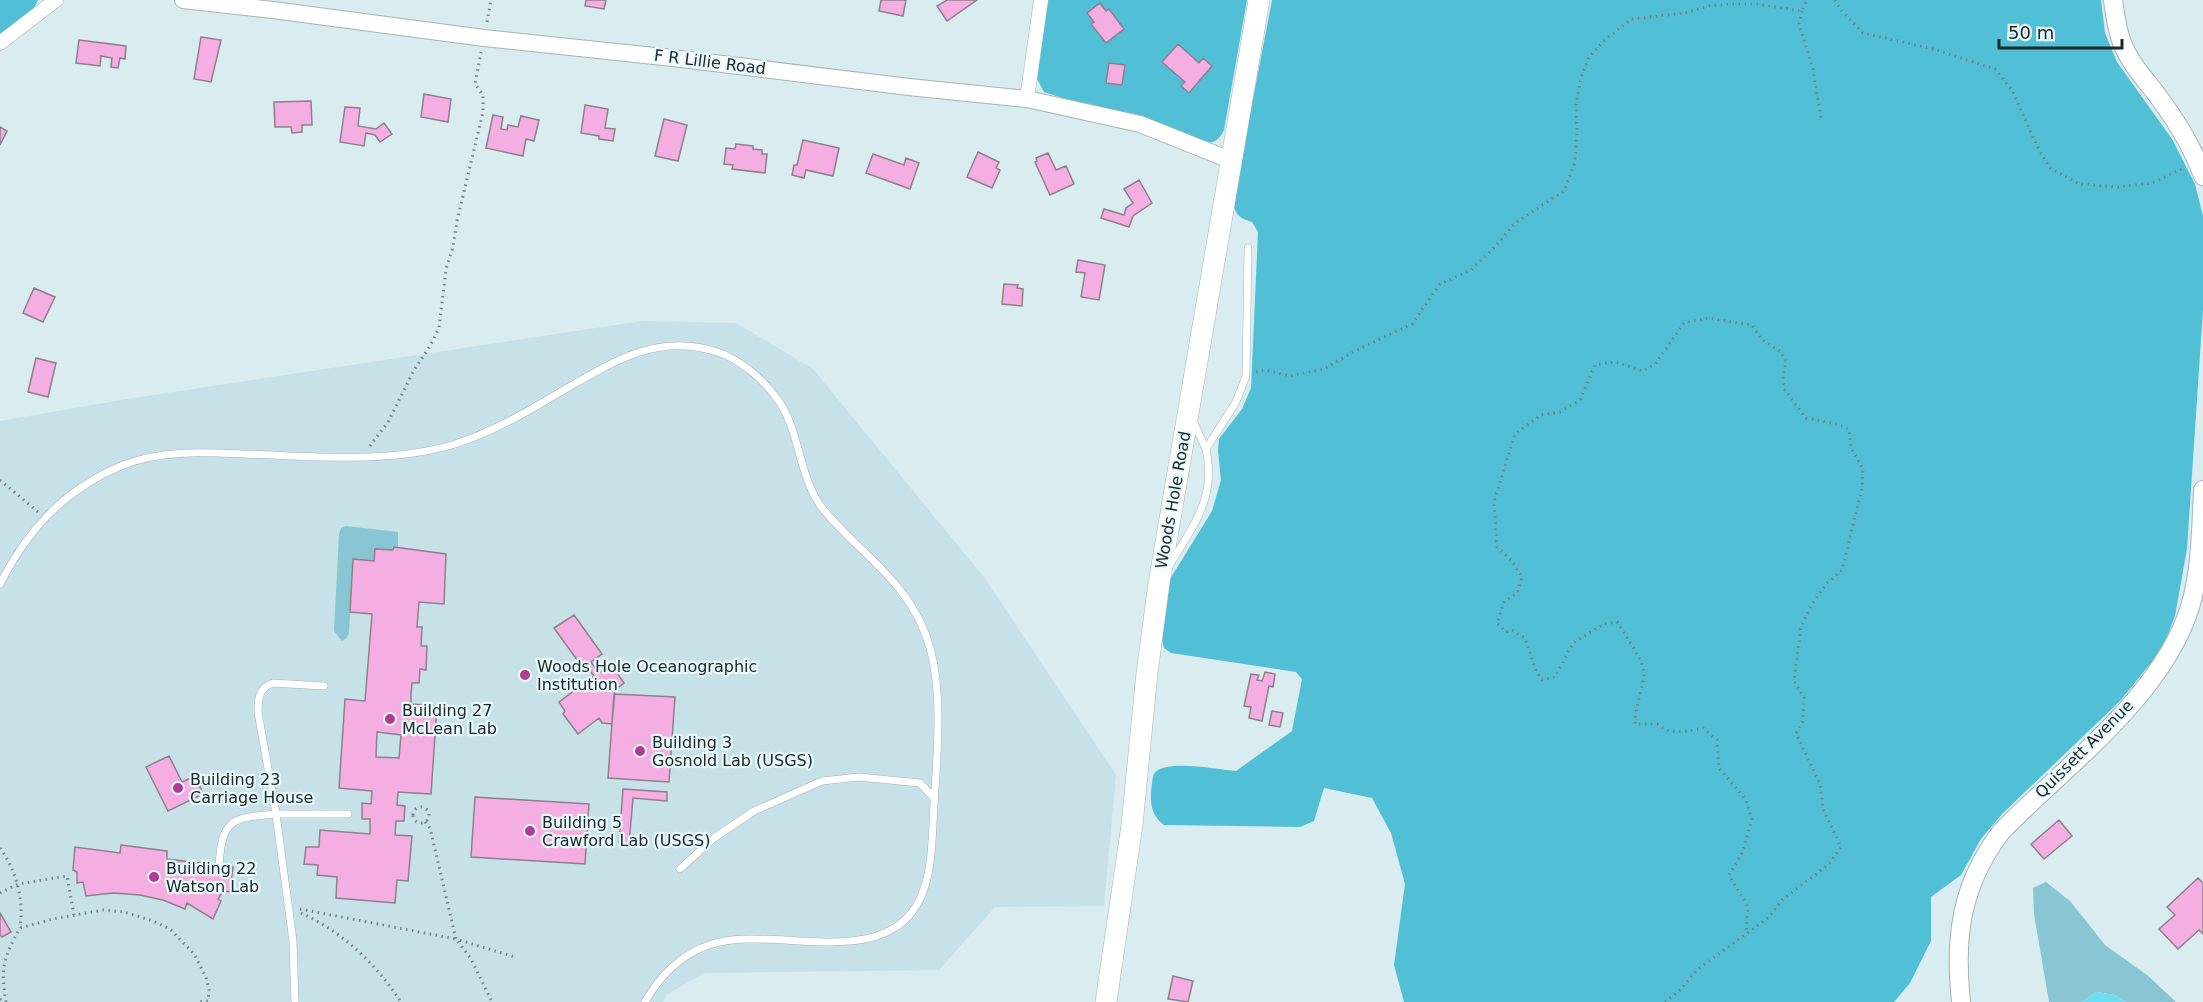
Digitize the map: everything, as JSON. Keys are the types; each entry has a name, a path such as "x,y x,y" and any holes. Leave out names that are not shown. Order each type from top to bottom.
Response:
{"highway":[{"name":"Woods Hole Road","path":"1106,1002 1132,825 1147,673 1159,583 1258,0"}],"main road":[{"path":"2113,0 2119,35 2126,52 2176,123 2200,169"},
{"name":"Quissett Avenue","path":"1961,1002 1959,985 1961,925 1965,900 1975,872 1987,850 2001,832 2113,722 2148,685 2163,663 2181,630 2190,605 2199,549 2203,490"}],"street":[{"path":"0,43 56,0"},
{"name":"F R Lillie Road","path":"183,0 484,38 673,57 909,87 1027,99 1140,124 1230,160"},
{"path":"1027,99 1041,0"}],"lane":[{"path":"1206,449 1236,402 1246,376 1248,248"},
{"path":"0,584 9,566 44,517 77,490 125,464 152,456 190,452 363,456 410,454 467,440 518,417 615,361 642,351 669,346 692,347 713,350 733,359 767,386 778,400 792,428 805,477 822,508 897,584 920,620 932,653 937,685 931,842 925,884 918,903 903,922 882,934 862,940 751,940 710,944 675,965 654,987 645,1002"},
{"path":"1159,583 1202,513 1208,484 1210,466 1206,449 1188,411"},
{"path":"295,1002 293,940 289,907 258,700 260,692 273,683 324,686"},
{"path":"680,869 714,838 754,811 822,781 859,777 920,783 934,798"},
{"path":"219,866 223,834 230,824 242,817 276,814 348,814"}],"path":[{"path":"363,456 388,422 414,370 439,328 446,268 453,248 457,221 483,112 483,95 474,84 491,0"},
{"path":"1807,0 1799,24 1813,69 1821,119"},
{"path":"1835,0 1841,10 1863,33 1933,49 1995,69 2012,90 2037,146 2050,168 2079,183 2118,188 2152,183 2200,169"},
{"path":"1246,376 1265,370 1290,376 1324,369 1357,350 1412,324 1440,284 1471,270 1515,223 1564,191 1575,162 1576,104 1581,78 1589,57 1607,38 1632,20 1685,13 1707,6 1733,4 1756,4 1802,11"},
{"path":"1665,1002 1680,990 1697,970 1768,917 1782,900 1829,864 1841,847 1823,808 1820,784 1796,733 1803,721 1804,698 1794,681 1801,627 1811,606 1826,584 1842,570 1862,488 1863,469 1851,448 1849,429 1806,418 1797,408 1784,389 1783,376 1786,362 1781,352 1761,339 1752,325 1708,318 1684,323 1655,364 1642,371 1615,362 1594,365 1580,400 1560,412 1541,415 1515,434 1494,502 1497,547 1512,561 1522,577 1517,593 1504,602 1497,623 1506,632 1512,630 1525,638 1536,671 1542,680 1555,677 1573,643 1604,624 1617,622 1644,672 1635,710 1635,724 1657,724 1670,731 1683,732 1703,728 1717,740 1719,768 1746,800 1752,819 1742,853 1729,875 1748,907 1746,933"},
{"path":"0,480 44,517"},
{"path":"417,808 424,808 429,812 429,818 425,822 420,823 414,819 417,808"},
{"path":"425,822 430,828 456,939 471,959 492,1002"},
{"path":"0,848 14,869 22,916 20,928 7,950 1,969 5,1002"},
{"path":"0,893 18,884 67,876 74,915"},
{"path":"289,907 456,939 515,957"},
{"path":"289,907 319,921 351,944 372,965 401,1002"},
{"path":"20,928 103,910 124,912 170,928 194,954 201,967 209,990 209,1002 198,1002"},
{"path":"0,999 5,1002"}],"shaded area":[{"path":"0,0 38,0 33,10 0,36"},
{"path":"1047,0 1247,0 1224,130 1220,136 1214,142 1204,143 1044,92 1036,77"},
{"path":"1272,0 2101,0 2105,33 2117,62 2172,139 2195,184 2203,216 2203,310 2187,549 2175,616 2163,648 2120,701 2003,813 1981,839 1961,875 1931,897 1931,941 1910,983 1894,1002 1404,1002 1394,965 1405,884 1391,833 1372,798 1324,788 1314,821 1300,827 1164,825 1155,815 1151,792 1153,776 1159,769 1180,766 1236,771 1292,731 1302,679 1296,672 1171,653 1164,648 1162,641 1170,579 1212,511 1221,480 1219,439 1242,409 1251,388 1258,232 1252,222 1237,214 1233,203"},
{"name":"Woods Hole Oceanographic Institution","path":"642,321 736,323 813,369 983,576 1116,775 1104,906 995,907 939,970 704,973 666,995 663,1002 0,1002 0,421 127,399"},
{"path":"346,526 398,532 398,548 375,550 374,561 353,559 349,633 342,641 334,631 339,534 341,528"},
{"path":"2046,882 2071,902 2105,945 2147,975 2176,1002 2126,1002 2115,995 2096,992 2082,1002 2049,1002 2034,914 2033,888"},
{"path":"2096,992 2115,995 2126,1002 2082,1002"}],"building":[{"path":"586,0 606,0 604,9 585,6"},
{"path":"881,0 906,0 903,16 879,11"},
{"path":"947,0 977,0 947,21 937,6"},
{"path":"1100,3 1106,11 1109,9 1124,29 1106,43 1091,24 1094,22 1087,13"},
{"path":"201,37 221,40 211,82 194,79"},
{"path":"79,40 126,46 125,59 120,58 118,68 111,67 112,58 101,56 100,66 76,63"},
{"path":"1178,44 1199,63 1203,58 1212,66 1189,93 1181,86 1185,82 1162,62"},
{"path":"1109,63 1125,65 1122,85 1106,83"},
{"path":"424,94 451,99 448,122 421,117"},
{"path":"311,101 312,125 302,125 302,132 292,133 291,127 275,127 274,102"},
{"path":"585,105 608,109 605,128 615,129 613,141 581,133"},
{"path":"345,107 360,108 358,126 376,129 384,123 392,134 380,142 375,135 366,133 364,146 340,142"},
{"path":"493,115 503,117 501,129 507,130 508,125 518,127 521,116 539,120 534,141 526,139 523,156 486,148"},
{"path":"664,119 687,125 678,161 655,156"},
{"path":"0,127 7,131 0,145"},
{"path":"803,140 839,148 833,176 806,170 804,178 792,175"},
{"path":"736,144 753,146 753,149 762,150 762,154 767,154 765,173 732,169 733,165 724,164 726,148 735,149"},
{"path":"978,152 999,162 996,168 1000,170 992,188 967,177"},
{"path":"1048,153 1056,170 1066,166 1074,184 1050,195 1035,162 1036,158"},
{"path":"873,154 904,165 906,158 919,163 910,189 866,173"},
{"path":"1139,180 1152,203 1133,216 1129,227 1101,218 1104,209 1124,215 1126,208 1133,203 1124,189"},
{"path":"1078,260 1105,265 1099,300 1081,297 1085,273 1076,272"},
{"path":"1004,284 1018,285 1017,288 1023,289 1022,306 1002,304"},
{"path":"34,288 55,297 43,322 23,313"},
{"path":"36,358 56,363 48,397 28,392"},
{"name":"Building 27 McLean Lab","path":"394,547 446,554 444,604 419,602 417,627 422,627 421,646 427,646 426,670 420,669 419,683 412,683 411,694 411,704 437,706 431,794 398,792 397,805 405,806 404,821 396,821 395,835 412,836 408,881 397,880 395,903 336,898 337,877 317,875 318,865 304,864 306,847 319,847 320,830 370,834 370,819 362,819 362,803 371,804 372,791 339,788 345,699 365,701 372,614 350,612 353,559 374,561 375,549 393,550","holes":["377,732 401,735 399,758 376,757"]},
{"path":"574,615 602,654 591,662 599,673 611,664 624,683 615,690 612,724 602,723 599,718 578,734 563,714 565,711 559,702 594,676 586,665 583,668 554,628"},
{"path":"1265,672 1275,674 1273,687 1269,686 1262,721 1249,718 1251,707 1244,706 1251,674 1259,675 1257,680 1262,681"},
{"name":"Building 3 Gosnold Lab (USGS)","path":"614,694 675,697 669,782 608,778"},
{"path":"1272,711 1283,713 1280,727 1269,725"},
{"name":"Building 23 Carriage House","path":"169,756 182,782 195,776 203,794 168,811 146,767"},
{"path":"623,789 667,792 667,801 633,798 629,844 619,843"},
{"name":"Building 5 Crawford Lab (USGS)","path":"475,797 589,804 585,864 471,857"},
{"path":"2059,820 2072,836 2044,859 2031,844"},
{"name":"Building 22 Watson Lab","path":"121,845 167,851 167,859 233,867 230,892 223,891 218,899 221,901 213,919 187,903 185,909 163,900 140,895 113,893 86,896 83,882 77,883 77,872 73,870 75,847 120,853"},
{"path":"2198,878 2203,883 2203,934 2199,930 2178,949 2159,929 2175,915 2167,907"},
{"path":"0,913 11,932 2,937 0,935"},
{"path":"1173,976 1193,981 1188,1002 1168,999"}],"place":[{"name":"Woods Hole Oceanographic Institution","path":"525,675"},
{"name":"Building 27 McLean Lab","path":"390,719"},
{"name":"Building 3 Gosnold Lab (USGS)","path":"640,751"},
{"name":"Building 23 Carriage House","path":"178,788"},
{"name":"Building 5 Crawford Lab (USGS)","path":"530,831"},
{"name":"Building 22 Watson Lab","path":"154,877"}]}
